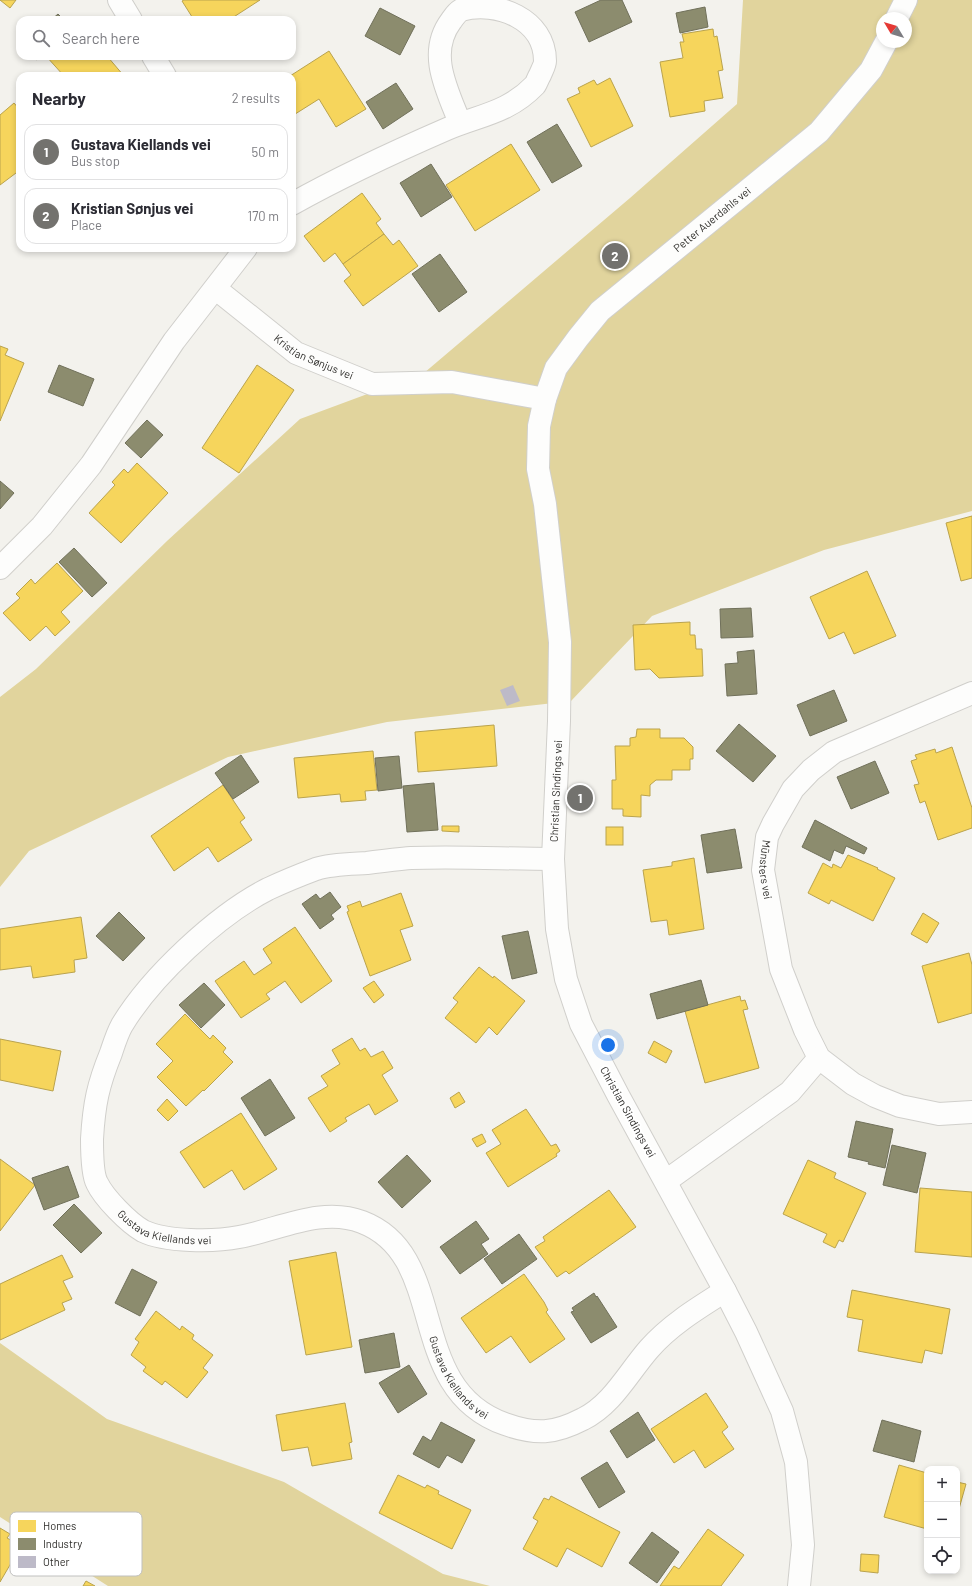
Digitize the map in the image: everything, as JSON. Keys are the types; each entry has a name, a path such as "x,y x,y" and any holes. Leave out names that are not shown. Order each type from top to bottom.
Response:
{"street":[{"path":"119,0 129,16"},
{"path":"900,12 906,0"},
{"path":"296,202 378,159 460,123 484,117 519,100 536,84 545,62 542,44 532,24 517,9 495,1 470,3 458,12 446,28 438,50 440,69 460,123"},
{"name":"Petter Auerdahls vei","path":"545,399 556,368 578,338 600,312 818,132 871,70 883,48"},
{"path":"155,60 163,72"},
{"path":"0,568 42,526 90,465 174,341 243,252"},
{"name":"Kristian Sønjus vei","path":"216,288 296,353 372,384 452,382 545,399"},
{"name":"Christian Sindings vei","path":"545,399 539,426 538,469 544,504 560,642 559,721 553,859 557,929 566,979 581,1024 725,1291 746,1332 782,1411 796,1462 803,1545 799,1586"},
{"name":"Münsters vei","path":"972,693 834,752 811,770 793,789 767,837 763,870 782,970 805,1030 819,1058 853,1084 875,1096 900,1106 938,1114 972,1112"},
{"name":"Gustava Kiellands vei","path":"553,859 412,858 320,867 266,890 227,915 184,952 152,985 121,1027 102,1076 94,1106 92,1148 96,1182 120,1213 144,1231 180,1240 236,1238 303,1220 340,1216 364,1222 386,1236 401,1250 417,1283 434,1345 451,1382 468,1403 494,1420 525,1431 554,1431 596,1413 655,1343 681,1318 725,1291"},
{"path":"666,1182 790,1092 819,1058"}],"shaded area":[{"path":"743,0 972,0 972,511 824,550 652,616 571,701 387,722 228,757 29,851 0,887 0,697 36,669 167,541 300,419 424,373 630,198 737,104"},
{"path":"0,1343 107,1419 284,1482 443,1574 490,1586 108,1586 92,1576 142,1576 142,1512 10,1512 10,1523 0,1517"}],"building: Homes":[{"path":"0,0 16,0 10,8"},
{"path":"260,0 235,16 191,16 182,1"},
{"path":"713,29 714,37 717,36 723,70 718,71 723,98 704,101 705,111 670,117 660,62 683,58 680,42 684,42 682,34"},
{"path":"329,51 366,109 336,127 319,99 296,113 296,72"},
{"path":"50,60 110,60 121,72 60,72"},
{"path":"610,78 633,126 591,147 567,99 580,93 578,88 594,80 597,85"},
{"path":"14,103 16,105 16,173 0,185 0,115"},
{"path":"511,144 540,190 475,231 446,185"},
{"path":"362,193 381,219 376,223 384,234 343,264 335,253 324,262 304,236"},
{"path":"384,234 393,245 399,240 418,266 363,306 344,281 351,275 343,264"},
{"path":"0,346 8,349 5,355 24,363 0,421"},
{"path":"257,365 294,390 239,473 202,448"},
{"path":"137,463 168,493 121,543 89,513 115,485 112,482 124,469 128,473"},
{"path":"972,516 972,578 961,581 946,523"},
{"path":"57,563 83,591 61,612 70,622 55,636 46,626 30,641 3,613 20,598 16,594 31,579 35,584"},
{"path":"867,571 896,636 854,654 844,632 829,639 810,597"},
{"path":"690,622 690,635 695,635 696,649 702,649 703,676 659,678 650,669 635,670 633,625"},
{"path":"494,725 497,766 418,772 415,732"},
{"path":"637,729 660,729 660,738 684,738 693,747 693,759 690,759 690,770 672,770 672,780 656,780 650,785 650,796 641,795 641,817 623,816 623,809 612,809 612,780 616,780 615,746 630,746 630,738 636,737"},
{"path":"952,747 972,808 972,828 938,840 925,801 920,803 914,785 919,784 911,761 917,759 915,755 935,749 936,753"},
{"path":"373,751 377,790 365,791 366,800 341,802 340,794 298,798 294,758"},
{"path":"223,785 245,818 240,822 252,840 218,862 208,847 174,871 151,836"},
{"path":"442,826 459,826 459,832 442,831"},
{"path":"606,827 623,827 623,845 606,845"},
{"path":"848,855 878,868 877,869 895,878 873,921 831,900 829,904 808,893 823,863 832,868 833,864 841,868"},
{"path":"694,858 704,929 669,935 667,920 651,922 643,870 672,866 672,862"},
{"path":"401,893 413,926 400,930 411,960 370,976 347,912 349,911 347,906 360,901 362,907"},
{"path":"923,913 939,923 927,943 911,934"},
{"path":"81,917 87,958 74,960 75,972 33,978 31,966 0,970 0,929"},
{"path":"295,927 332,981 301,1003 285,981 266,994 270,999 241,1018 215,981 244,961 254,975 272,963 263,949"},
{"path":"969,953 972,965 972,1013 938,1023 922,966"},
{"path":"479,967 493,978 494,976 525,1001 497,1035 489,1027 476,1043 445,1018 458,1002 453,998"},
{"path":"374,981 384,995 374,1003 363,988"},
{"path":"740,996 741,1001 745,1000 748,1009 743,1010 759,1068 705,1083 685,1011"},
{"path":"185,1014 210,1039 213,1035 226,1048 223,1052 233,1062 204,1091 203,1090 186,1106 157,1077 173,1061 156,1044"},
{"path":"352,1038 360,1051 365,1048 371,1057 383,1051 393,1068 382,1075 398,1101 375,1115 369,1104 345,1118 347,1121 330,1132 308,1098 328,1086 321,1076 340,1064 332,1050"},
{"path":"0,1039 61,1051 53,1091 0,1080"},
{"path":"654,1041 672,1051 666,1063 648,1053"},
{"path":"459,1092 465,1102 455,1108 450,1098"},
{"path":"167,1099 178,1111 168,1121 157,1110"},
{"path":"526,1109 551,1146 556,1144 560,1151 556,1154 557,1156 508,1187 486,1153 501,1144 492,1130"},
{"path":"241,1113 277,1169 244,1190 232,1170 204,1188 180,1152"},
{"path":"482,1134 486,1142 477,1147 472,1139"},
{"path":"0,1159 35,1185 0,1231"},
{"path":"808,1160 836,1173 834,1178 866,1193 843,1242 839,1240 835,1248 823,1242 827,1234 783,1214"},
{"path":"920,1188 972,1192 972,1257 915,1252"},
{"path":"609,1190 636,1227 569,1274 566,1271 557,1277 535,1247 545,1241 543,1237"},
{"path":"336,1252 352,1347 306,1355 289,1261"},
{"path":"62,1255 73,1277 63,1281 72,1299 62,1303 65,1310 0,1340 0,1284"},
{"path":"524,1274 544,1302 548,1310 546,1312 565,1339 530,1363 511,1336 486,1353 461,1318"},
{"path":"852,1290 950,1309 942,1354 925,1350 922,1363 858,1351 863,1320 847,1317"},
{"path":"156,1311 180,1330 182,1326 194,1335 192,1339 213,1355 203,1368 208,1372 187,1398 165,1381 162,1385 143,1371 146,1367 131,1355 139,1342 135,1339"},
{"path":"706,1393 728,1427 722,1432 734,1449 705,1468 694,1450 674,1463 651,1429"},
{"path":"345,1403 352,1442 349,1443 352,1459 312,1466 308,1447 282,1451 276,1415"},
{"path":"899,1465 924,1472 924,1528 884,1517"},
{"path":"398,1475 425,1488 427,1485 439,1491 438,1494 471,1510 452,1549 379,1513"},
{"path":"960,1483 966,1484 960,1505"},
{"path":"551,1496 620,1532 602,1567 567,1548 557,1567 523,1549 538,1521 533,1518 544,1498 549,1500"},
{"path":"0,1528 10,1534 7,1538 10,1540 10,1565 0,1582"},
{"path":"708,1529 744,1555 721,1586 660,1586 674,1566 679,1569"},
{"path":"861,1554 879,1555 878,1573 860,1571"},
{"path":"86,1581 95,1586 83,1586"}],"building: Industry":[{"path":"601,0 622,0 632,22 589,42 575,12"},
{"path":"705,7 708,27 680,33 676,13"},
{"path":"380,8 415,26 400,55 365,36"},
{"path":"396,83 413,109 383,129 366,102"},
{"path":"557,124 582,166 552,183 527,142"},
{"path":"431,164 452,197 421,217 400,183"},
{"path":"440,254 467,292 439,312 412,274"},
{"path":"59,365 94,379 83,406 48,392"},
{"path":"147,420 163,435 141,458 125,443"},
{"path":"0,481 14,493 0,509"},
{"path":"74,548 107,583 92,597 59,562"},
{"path":"751,608 753,637 721,638 720,609"},
{"path":"754,650 757,694 727,696 725,664 738,663 737,652"},
{"path":"834,690 847,721 810,736 797,705"},
{"path":"739,724 776,756 753,782 716,751"},
{"path":"241,755 259,782 233,799 215,773"},
{"path":"399,756 402,788 378,791 375,758"},
{"path":"875,761 889,793 851,809 837,777"},
{"path":"434,783 438,830 407,832 403,786"},
{"path":"815,820 867,848 864,854 846,846 843,854 834,850 830,861 802,847"},
{"path":"735,829 742,868 707,873 701,835"},
{"path":"330,892 341,907 331,915 334,919 320,929 302,904 316,894 320,899"},
{"path":"119,912 145,938 123,961 96,936"},
{"path":"528,931 537,973 512,979 502,936"},
{"path":"701,980 708,1005 657,1019 650,994"},
{"path":"204,983 225,1005 201,1028 179,1005"},
{"path":"270,1079 295,1118 265,1136 241,1098"},
{"path":"856,1121 893,1129 885,1168 848,1157"},
{"path":"892,1145 926,1153 917,1193 883,1185"},
{"path":"407,1155 431,1181 402,1208 378,1182"},
{"path":"68,1166 79,1197 44,1210 32,1178"},
{"path":"74,1204 102,1233 81,1253 53,1225"},
{"path":"476,1221 489,1239 481,1244 488,1254 460,1274 440,1247"},
{"path":"519,1234 537,1259 502,1284 484,1259"},
{"path":"132,1269 157,1282 140,1316 115,1303"},
{"path":"594,1293 617,1327 591,1343 571,1312 574,1311 572,1308"},
{"path":"394,1333 400,1367 365,1373 359,1340"},
{"path":"409,1365 427,1394 398,1413 379,1383"},
{"path":"638,1412 655,1440 627,1458 610,1431"},
{"path":"882,1420 921,1431 914,1462 873,1451"},
{"path":"441,1422 475,1440 462,1463 447,1455 439,1468 413,1454 423,1436 431,1441"},
{"path":"607,1462 625,1492 599,1508 581,1478"},
{"path":"652,1532 679,1552 657,1583 629,1563"}],"building: Other":[{"path":"618,247 624,256 612,265 605,256"},
{"path":"513,685 520,701 507,706 500,690"}],"place":[{"name":"Kristian Sønjus vei","path":"615,256"},
{"name":"Gustava Kiellands vei","path":"580,798"}]}
